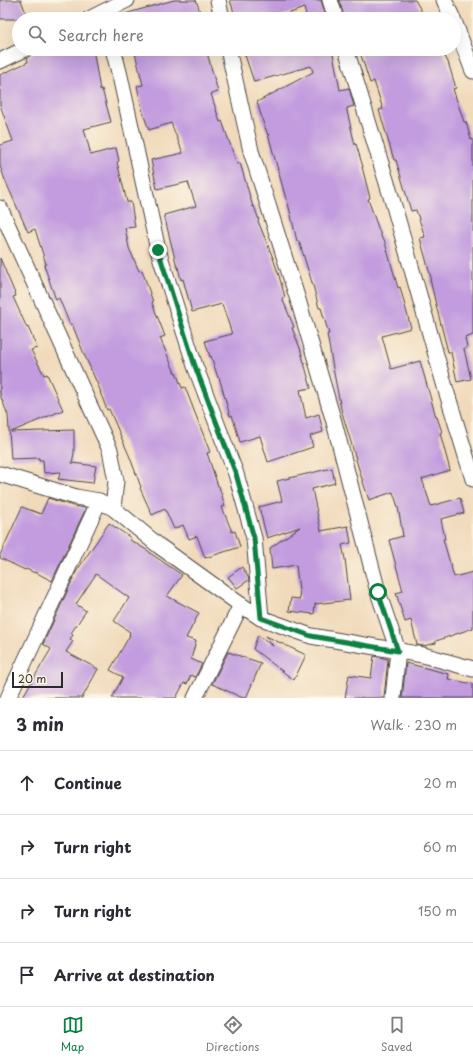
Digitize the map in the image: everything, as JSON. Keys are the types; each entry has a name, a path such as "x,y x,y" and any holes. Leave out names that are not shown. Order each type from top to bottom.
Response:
{"street":[{"path":"102,10 128,0"},
{"path":"218,0 221,12"},
{"path":"330,0 334,12"},
{"path":"444,0 449,12"},
{"path":"461,40 473,71"},
{"path":"0,61 12,55"},
{"path":"115,56 158,250 195,366 236,474 254,538 261,618"},
{"path":"230,56 251,151 298,300 334,422 378,592 398,651 393,698"},
{"path":"348,56 394,206 445,387 473,479"},
{"path":"0,208 110,450 116,481 113,508"},
{"path":"0,474 76,497 100,501 113,508 159,546 261,618 311,636 422,655 473,669"},
{"path":"8,698 100,501"},
{"path":"195,698 241,605"}],"building":[{"path":"0,0 21,0 25,12 12,12 12,19 0,19"},
{"path":"174,0 196,0 200,12 132,12"},
{"path":"230,0 321,0 325,12 305,12 304,8 293,12 234,12"},
{"path":"339,0 415,0 422,12 343,12"},
{"path":"29,56 94,56 100,90 102,89 111,122 84,129 91,155 116,148 119,161 117,162 127,202 131,202 135,227 125,228 129,248 139,271 142,270 153,302 152,303 165,336 160,338 182,388 185,387 210,452 207,453 225,506 222,507 232,532 235,531 240,547 205,558 197,536 189,539 183,525 174,529 165,509 152,515 140,488 141,487 129,455 109,409 107,410 101,392 72,324 70,325 59,298 56,300 44,265 46,264 35,229 28,232 0,166 0,145 13,141 0,105 0,75 28,62 27,58"},
{"path":"136,56 208,56 218,92 211,94 220,122 222,121 237,164 240,163 253,207 254,206 259,220 258,221 273,258 285,297 282,298 294,327 292,328 300,348 311,388 300,390 306,418 319,414 323,432 310,436 313,447 268,462 260,436 240,442 232,415 230,416 219,377 218,378 205,341 232,334 222,304 192,312 183,279 181,280 177,267 164,215 196,206 188,182 157,189 151,160 183,153 171,123 149,130 143,113 137,86 143,85"},
{"path":"245,56 333,56 340,90 349,88 354,106 347,108 347,111 355,145 356,144 363,167 370,198 368,199 382,239 384,239 398,288 400,287 411,328 382,336 391,369 420,361 436,417 442,432 440,433 450,470 422,479 431,506 460,498 464,513 441,519 445,539 443,539 454,577 473,572 473,628 436,641 436,643 423,646 417,645 411,620 405,622 396,593 403,591 389,540 403,536 398,507 393,492 369,500 341,409 327,334 329,334 321,308 319,308 299,241 297,241 287,199 257,102 313,72 311,66 254,82"},
{"path":"361,56 445,56 448,62 456,88 453,89 464,122 466,122 471,140 473,139 473,335 465,338 467,348 464,349 471,379 457,382 451,352 448,352 420,238 425,237 416,210 411,211 396,160 394,160 379,110 383,109 374,81 370,83"},
{"path":"0,258 16,296 13,297 37,348 31,350 44,375 47,374 63,410 11,432 74,430 74,453 72,463 96,466 93,483 58,479 61,472 44,473 43,460 39,460 39,458 11,459 8,415 0,395"},
{"path":"332,468 335,483 312,489 321,531 348,526 351,543 342,545 350,600 315,604 314,614 289,611 291,598 300,599 296,565 272,569 270,548 300,527 267,538 259,507 282,501 277,481"},
{"path":"48,498 73,506 86,508 52,581 35,572 25,570 0,558 22,507 41,514"},
{"path":"109,523 131,538 130,540 150,552 182,575 167,596 199,613 186,638 196,641 191,659 202,664 195,677 191,675 187,684 184,683 176,698 112,698 123,677 110,670 130,635 130,632 114,621 129,598 96,574 76,604 86,611 71,633 73,635 70,639 73,641 66,652 98,669 82,698 22,698 51,649 43,644 76,572"},
{"path":"242,567 249,580 237,588 228,577"},
{"path":"258,635 273,646 266,636 306,655 294,680 253,649"},
{"path":"228,652 261,663 246,698 212,684"},
{"path":"374,656 388,659 384,698 345,698 349,675 371,678"},
{"path":"406,663 449,674 448,679 473,684 473,698 402,698"}],"route":[{"path":"158,250 195,366 236,474 254,538 261,618 311,636 398,651 378,592"}]}
